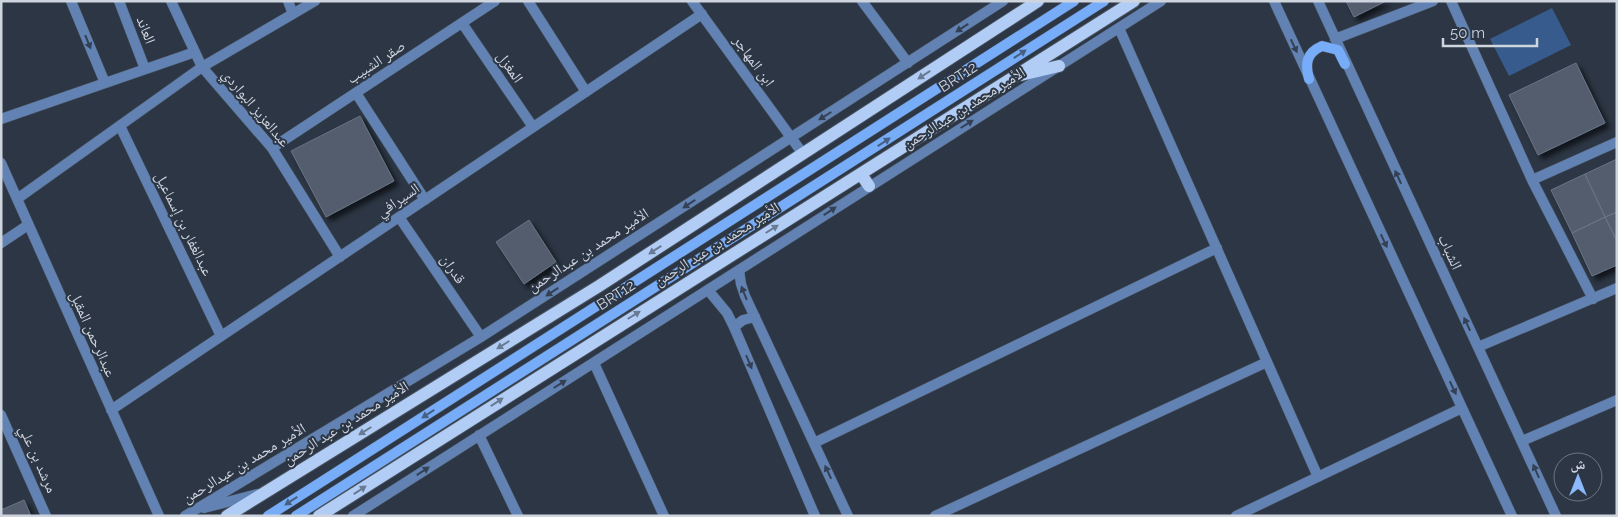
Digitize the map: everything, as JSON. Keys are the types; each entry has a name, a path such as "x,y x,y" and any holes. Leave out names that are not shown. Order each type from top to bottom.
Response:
{"main road":[{"name":"الأمير محمد بن عبد الرحمن","path":"227,516 599,286 1038,1"},
{"name":"BRT12","path":"268,516 1074,1"},
{"name":"BRT12","path":"296,516 1104,1"},
{"name":"الأمير محمد بن عبد الرحمن","path":"319,516 626,320 862,174 1009,78 1134,1"},
{"path":"1310,79 1306,63 1309,56 1322,46 1338,50 1345,64"},
{"path":"1009,78 1059,66"},
{"path":"862,174 869,186"}],"street":[{"path":"72,1 105,83"},
{"name":"العاند","path":"119,1 145,69"},
{"name":"عبدالعزيز البواردي","path":"171,1 202,66 272,148 340,257"},
{"path":"288,1 293,14"},
{"path":"17,199 202,66 315,1"},
{"name":"صقر الشبيب","path":"272,148 495,1"},
{"path":"528,1 586,92"},
{"name":"ابن المهاجر","path":"692,1 803,154"},
{"path":"862,1 908,63"},
{"name":"الأمير محمد بن عبدالرحمن","path":"186,515 226,489 356,414 481,337 908,63 988,5 1003,1"},
{"name":"الأمير محمد بن عبدالرحمن","path":"353,516 1162,1"},
{"path":"1274,1 1512,516"},
{"name":"الشباب","path":"1318,1 1336,39 1345,64 1556,516"},
{"path":"1336,39 1433,1"},
{"path":"1451,1 1532,180 1593,299"},
{"name":"السيرافي","path":"111,410 702,14"},
{"name":"المغزل","path":"462,23 533,127"},
{"path":"1119,28 1318,477"},
{"path":"1,119 195,52"},
{"path":"356,93 425,200"},
{"name":"عبدالغفار بن إسماعيل","path":"120,126 221,336"},
{"path":"1532,180 1617,142"},
{"name":"عبدالرحمن المقبل","path":"1,163 159,516"},
{"name":"قدران","path":"399,217 481,337"},
{"path":"1,243 28,225"},
{"path":"814,443 1217,248"},
{"path":"739,270 741,284 755,317 848,516"},
{"path":"1478,347 1617,288"},
{"path":"708,290 727,313 734,327 815,516"},
{"path":"734,327 743,320 755,317"},
{"path":"594,362 664,516"},
{"path":"936,516 1268,362"},
{"path":"1522,441 1617,400"},
{"path":"1236,516 1462,408"},
{"name":"مرشد بن علي","path":"1,415 46,516"},
{"path":"479,435 518,516"},
{"path":"186,515 209,506 264,493"}],"shaded area":[{"path":"1552,8 1571,45 1509,76 1490,39"}],"building":[{"path":"1346,1 1386,1 1354,17"},
{"path":"1576,63 1605,123 1538,155 1509,95"},
{"path":"360,116 394,181 326,217 291,151"},
{"path":"1617,159 1617,212 1605,217 1585,174"},
{"path":"1585,174 1605,217 1572,233 1551,190"},
{"path":"1617,212 1617,241 1605,217"},
{"path":"1605,217 1617,241 1617,265 1592,276 1572,233"},
{"path":"529,220 556,262 524,284 496,242"},
{"path":"24,500 31,516 1,516 1,510"}]}
